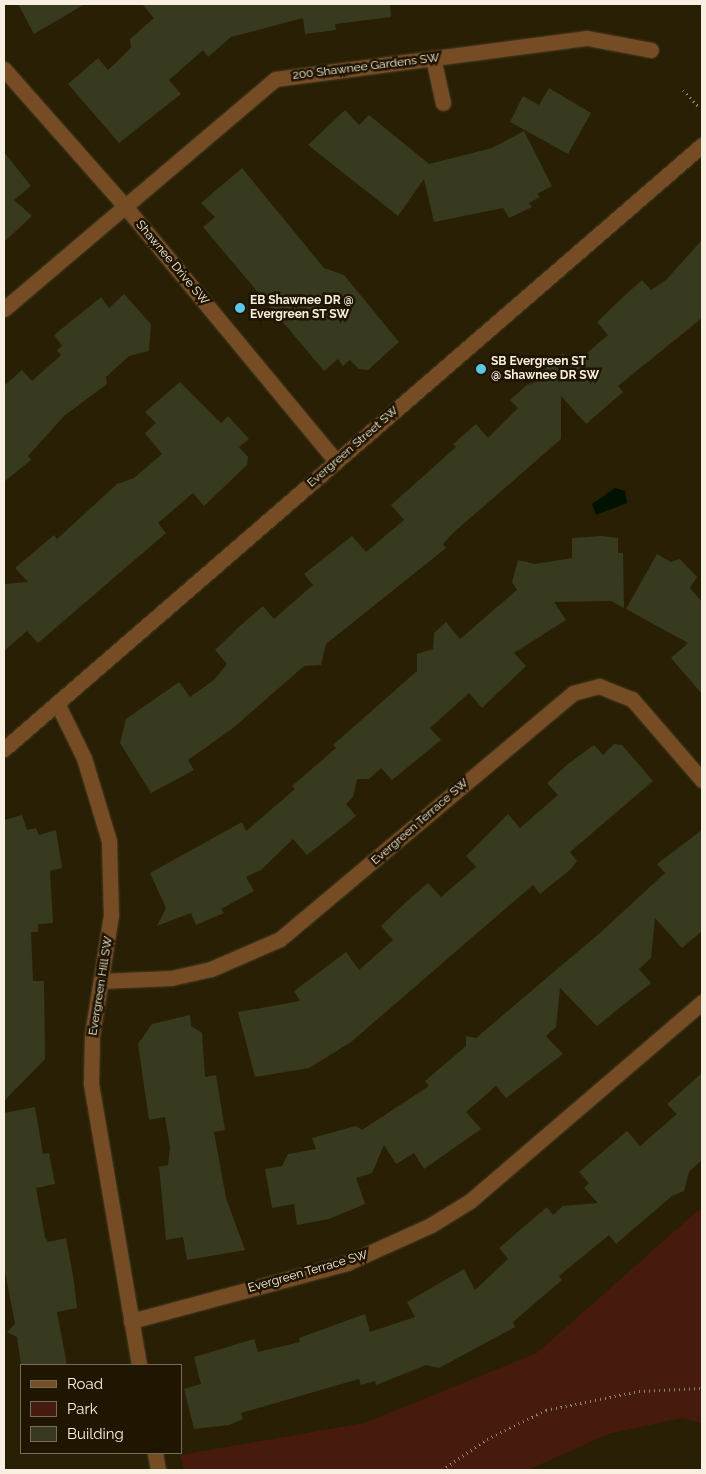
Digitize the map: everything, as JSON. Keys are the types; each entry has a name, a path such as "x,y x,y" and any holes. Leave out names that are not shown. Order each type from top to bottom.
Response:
{"street":[{"name":"200 Shawnee Gardens SW","path":"4,309 124,204 275,78 587,38 651,50"},
{"path":"433,58 443,103"},
{"name":"Shawnee Drive SW","path":"4,68 124,204 336,461"},
{"name":"Evergreen Street SW","path":"4,749 702,144"},
{"name":"Evergreen Terrace SW","path":"101,981 161,979 211,970 280,939 573,693 598,686 632,699 702,780"},
{"name":"Evergreen Hill SW","path":"57,703 84,758 109,841 111,914 92,1036 91,1084 139,1364"},
{"name":"Evergreen Terrace SW","path":"131,1321 347,1263 431,1225 470,1201 702,1002"},
{"path":"155,1454 158,1470"}],"path":[{"path":"683,90 699,107"},
{"path":"442,1470 487,1439 546,1410 639,1391 702,1388"}],"green space":[{"path":"702,1207 702,1423 682,1418 608,1434 528,1470 184,1470 180,1455 364,1423 537,1353"}],"shaded area":[{"path":"615,488 625,491 627,503 596,515 592,504"}],"building":[{"path":"18,4 85,4 34,34"},
{"path":"142,4 390,4 391,17 335,24 336,30 305,34 303,18 231,37 208,57 203,50 169,80 181,94 119,143 68,84 98,58 108,70 131,48 130,39 154,18"},
{"path":"549,88 591,113 568,154 510,122 523,96 539,105"},
{"path":"345,110 359,125 369,115 429,164 492,148 524,131 552,186 537,194 540,197 529,203 532,207 509,218 503,208 434,222 424,179 398,216 308,145"},
{"path":"4,152 31,186 14,200 32,216 4,242"},
{"path":"242,168 324,268 344,275 399,342 368,370 359,369 350,360 343,366 338,359 324,371 203,227 215,217 201,203"},
{"path":"702,240 702,318 618,386 623,392 586,424 561,396 561,439 453,533 443,544 446,548 326,644 321,665 304,666 233,728 188,760 194,770 151,793 120,743 126,719 179,682 190,697 214,680 227,664 215,650 241,625 263,606 274,619 313,585 304,574 352,536 366,552 404,520 391,505 456,447 453,444 476,424 488,438 518,408 510,400 563,353 573,365 608,335 597,322 642,280 651,290 666,280"},
{"path":"124,294 151,324 149,351 129,356 106,377 107,384 64,416 28,456 31,460 4,482 4,386 22,370 32,381 61,355 57,350 62,346 54,335 101,297 109,308"},
{"path":"180,382 221,423 228,416 249,439 239,447 248,457 247,465 204,506 193,493 158,523 166,533 38,643 27,631 4,651 4,584 28,582 15,568 54,535 57,539 117,484 134,478 162,454 145,433 156,423 145,412"},
{"path":"602,536 618,538 618,553 623,553 624,608 611,601 554,602 566,620 514,653 526,666 482,708 469,693 430,728 441,740 392,780 381,768 369,779 357,779 353,797 346,804 356,816 334,834 307,855 293,839 261,870 246,877 254,891 221,909 224,913 196,925 191,913 157,926 166,908 150,873 242,822 246,831 295,789 292,786 336,748 333,745 417,671 417,654 433,649 434,633 446,622 460,639 517,590 512,582 518,560 535,564 572,558 572,538"},
{"path":"657,554 671,562 680,559 697,577 690,588 702,602 702,694 671,658 688,643 626,609"},
{"path":"614,744 622,745 653,781 570,852 577,861 571,869 540,894 533,885 351,1042 309,1068 255,1077 238,1012 300,1001 294,991 346,952 359,970 393,940 381,926 405,903 428,883 441,897 476,867 466,856 508,814 520,828 558,795 547,783 568,764 594,745 603,755"},
{"path":"22,815 27,830 36,828 39,835 56,830 62,868 50,871 53,923 38,924 38,932 31,932 33,981 44,981 45,1059 4,1101 4,820"},
{"path":"702,830 702,931 682,948 655,918 651,958 639,969 651,983 597,1026 560,988 556,1027 546,1036 563,1054 506,1098 496,1086 466,1112 481,1129 424,1169 414,1153 396,1164 384,1145 372,1173 356,1178 365,1204 329,1219 297,1225 294,1204 272,1208 265,1169 282,1166 288,1154 316,1149 312,1138 356,1126 362,1130 429,1086 425,1081 466,1046 466,1036 476,1038 601,932 665,873 657,864"},
{"path":"190,1015 191,1026 202,1033 205,1077 216,1075 225,1130 214,1132 226,1198 245,1250 187,1260 183,1237 166,1240 159,1167 168,1165 170,1147 165,1117 149,1120 138,1044 152,1024"},
{"path":"702,1073 702,1160 689,1172 684,1191 672,1196 616,1244 609,1235 559,1276 562,1280 513,1322 515,1327 439,1368 426,1365 376,1385 375,1381 361,1385 359,1379 241,1413 243,1419 229,1425 194,1429 184,1389 201,1384 194,1357 254,1339 258,1352 300,1342 299,1338 365,1314 370,1332 415,1317 407,1302 464,1269 475,1290 508,1259 499,1248 547,1207 553,1215 563,1206 598,1203 584,1188 589,1183 579,1172 627,1131 640,1146 677,1114 667,1104"},
{"path":"35,1107 43,1154 49,1153 55,1184 36,1188 45,1237 48,1242 66,1238 73,1275 77,1308 57,1312 67,1364 21,1364 17,1337 7,1332 15,1324 4,1266 4,1113"}],"place":[{"name":"EB Shawnee DR @ Evergreen ST SW","path":"240,308"},
{"name":"SB Evergreen ST @ Shawnee DR SW","path":"481,369"}]}
